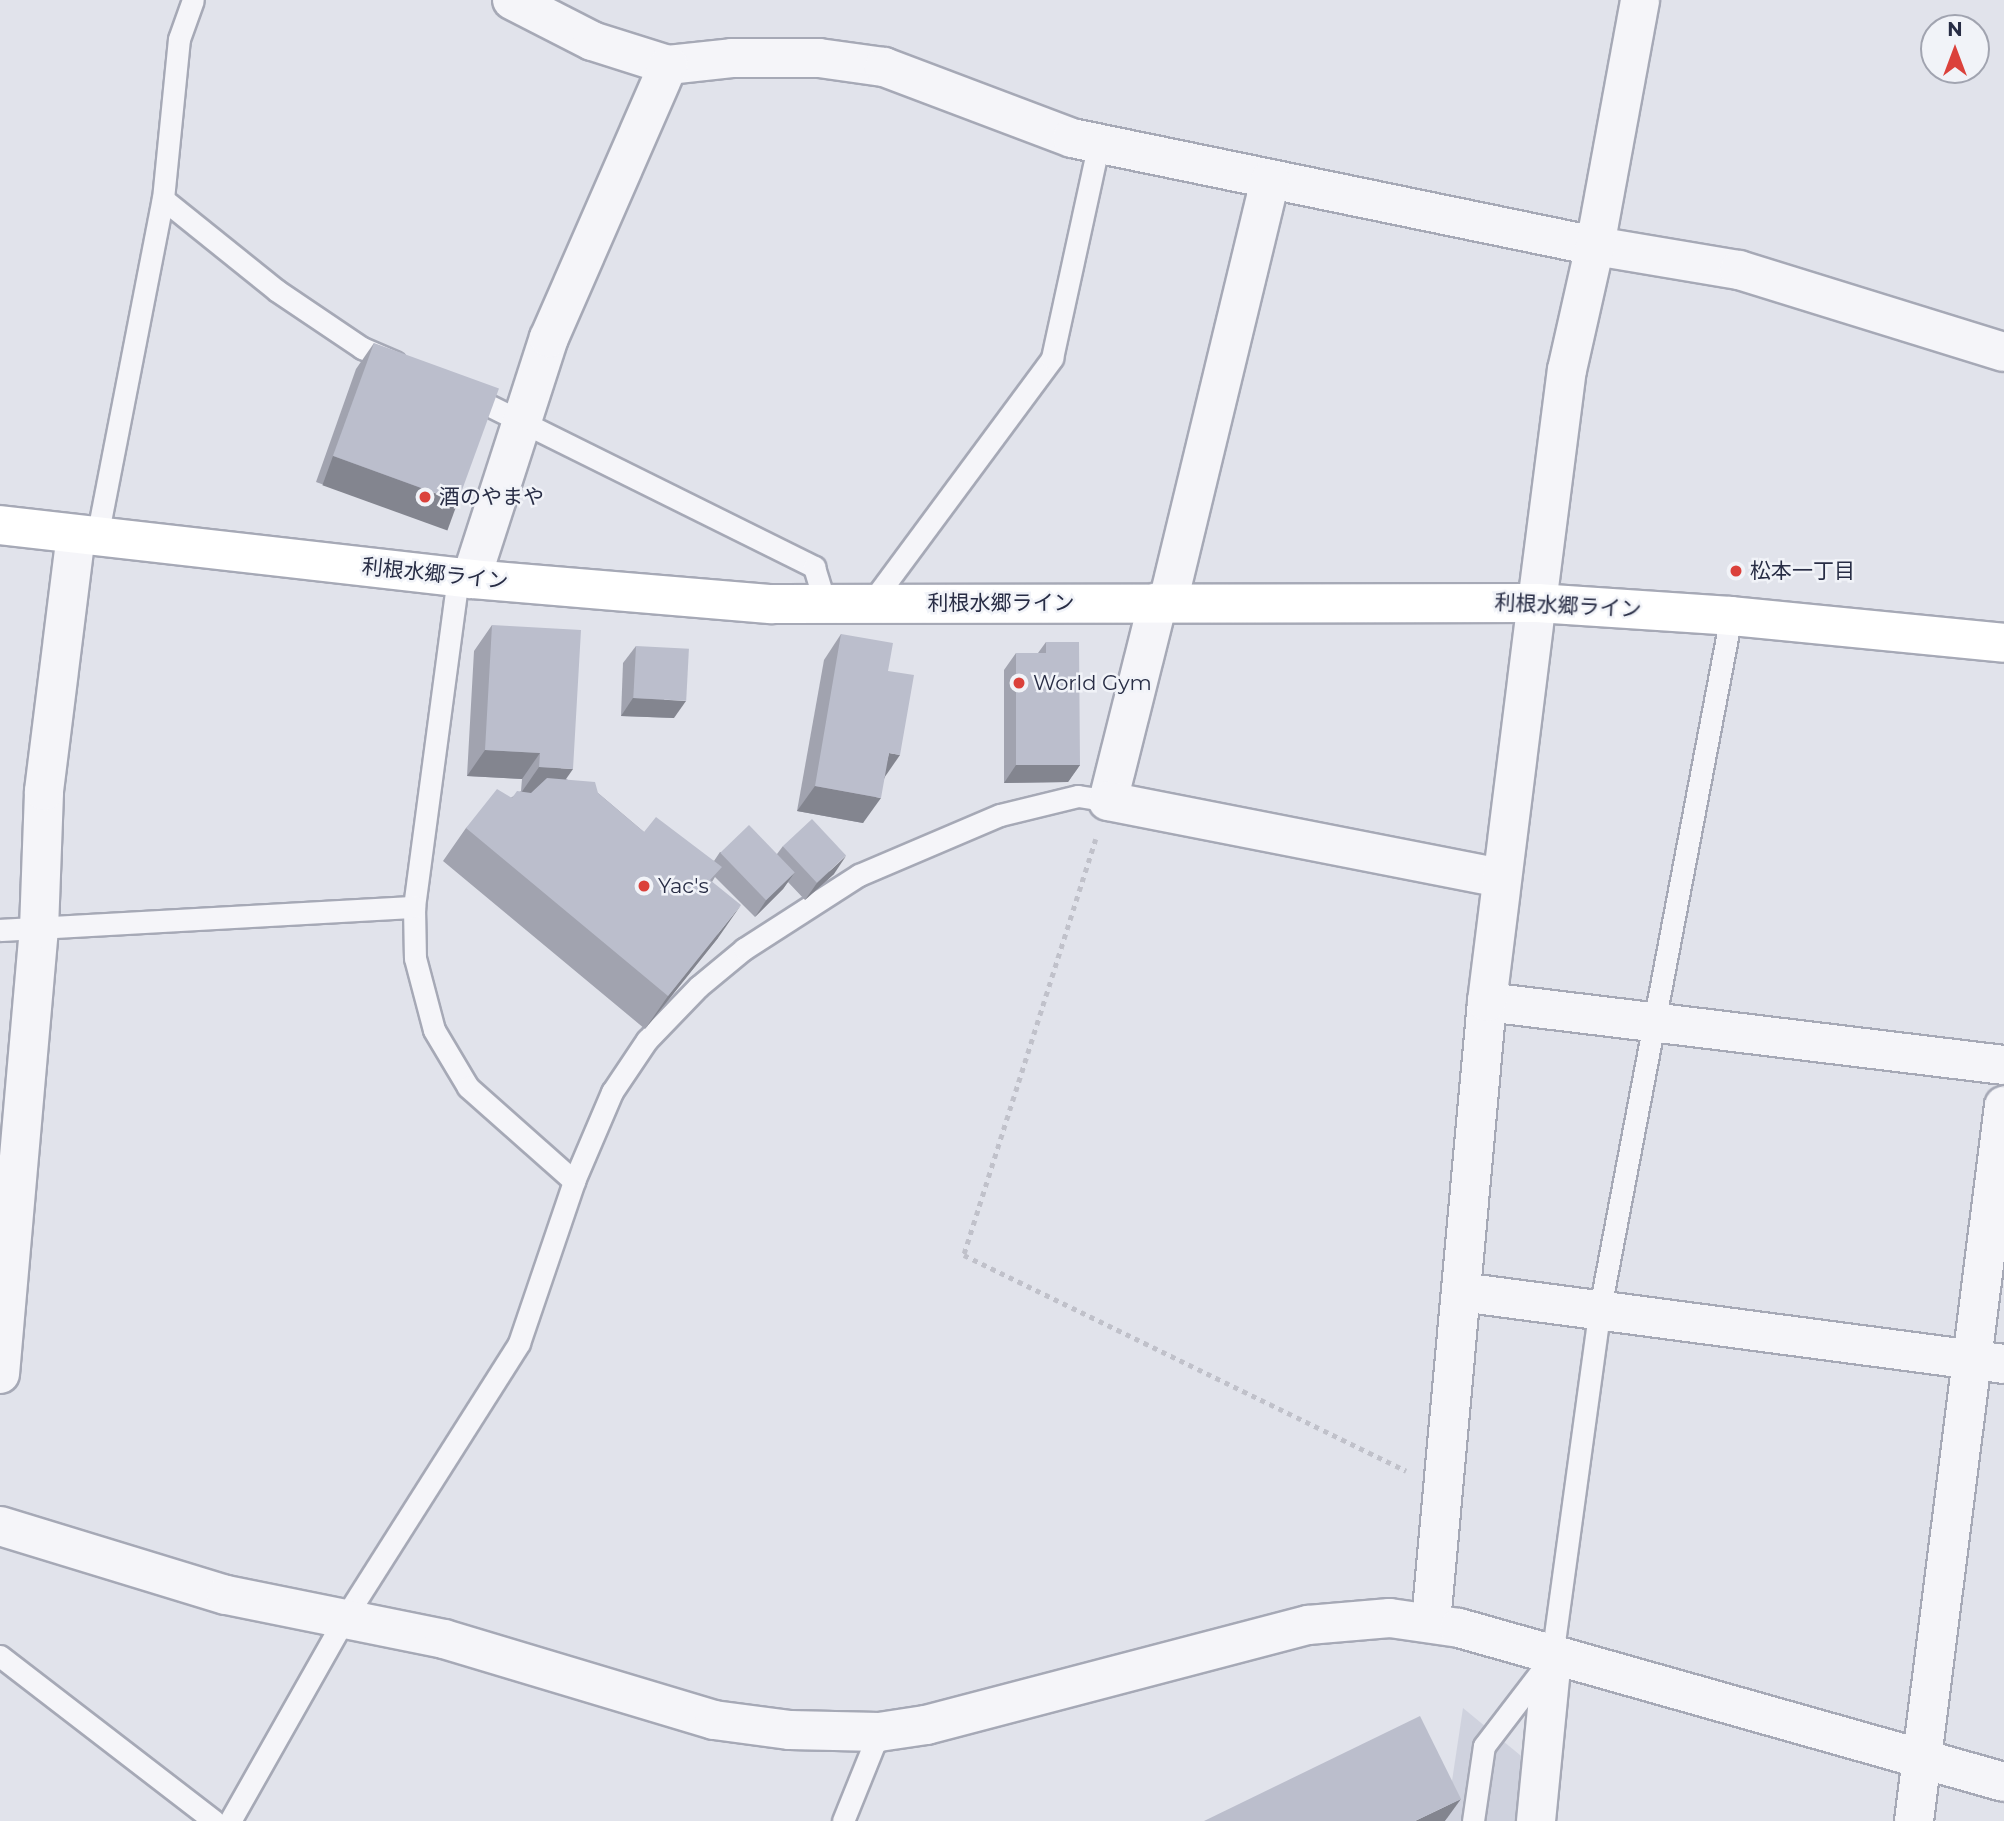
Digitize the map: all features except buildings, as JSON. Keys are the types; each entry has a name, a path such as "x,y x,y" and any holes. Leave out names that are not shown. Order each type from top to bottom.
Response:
{"highway":[{"name":"利根水郷ライン","path":"0,525 464,578 771,604 1537,603 1731,616 2004,643"}],"street":[{"path":"1431,1622 1487,1002 1501,878 1567,370 1595,246 1640,0"},
{"path":"529,5 592,41 667,65 732,58 819,58 884,67 1072,138 1595,246 1739,270 2004,352"},
{"path":"464,578 525,420 549,338 667,65"},
{"path":"1270,179 1163,602 1108,801 1501,878"},
{"path":"0,1374 38,929 44,791 86,536"},
{"path":"1487,1002 1655,1020 2004,1065"},
{"path":"1914,1821 1919,1758 1987,1362 2004,1106"},
{"path":"1461,1292 1601,1308 1987,1362"},
{"path":"0,1526 226,1595 346,1616 444,1639 714,1720 790,1730 879,1732 926,1725 1308,1625 1356,1618 1431,1622 2004,1782"},
{"path":"1536,1821 1552,1657"}],"lane":[{"path":"86,536 163,199 179,38 193,0"},
{"path":"871,603 1052,358 1099,143"},
{"path":"163,199 275,289 362,348 413,370"},
{"path":"450,387 525,420 814,566 825,604"},
{"path":"464,578 414,907 415,958 434,1030 468,1087 574,1181"},
{"path":"1473,1821 1485,1746 1552,1657 1601,1308 1731,616"},
{"path":"230,1821 346,1616 519,1343 574,1181 612,1093 647,1040 698,987 744,950 859,875 916,848 1000,815 1078,796 1108,801"},
{"path":"0,930 414,907"},
{"path":"0,1656 214,1821"},
{"path":"843,1821 879,1732"}],"path":[{"path":"1108,801 964,1255 1443,1489"}],"shaded area":[{"path":"1463,1708 1526,1760 1520,1821 1446,1821"}],"place":[{"name":"酒のやまや","path":"425,497"},
{"name":"松本一丁目","path":"1736,571"},
{"name":"World Gym","path":"1019,683"},
{"name":"Yac's","path":"644,886"}]}
